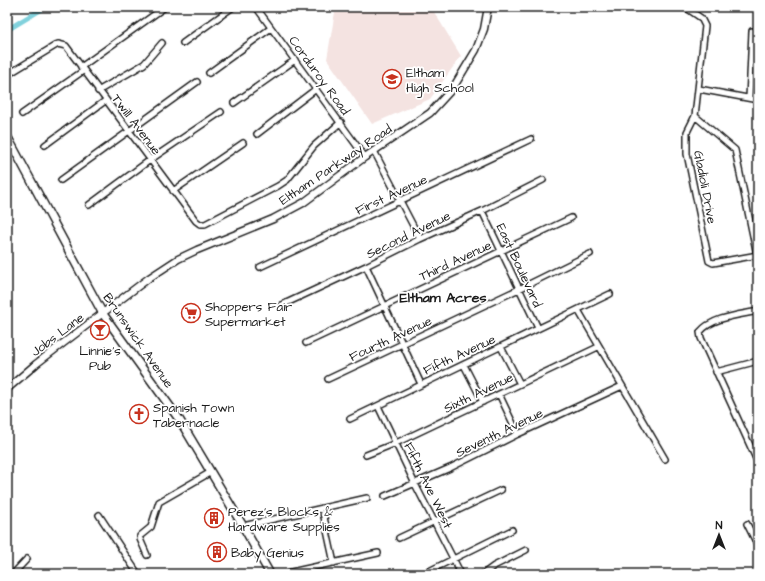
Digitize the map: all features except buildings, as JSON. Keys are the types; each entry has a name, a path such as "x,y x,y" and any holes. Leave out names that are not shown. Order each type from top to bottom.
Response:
{"main road":[{"name":"Brunswick Avenue","path":"7,136 103,314 179,419 270,574"}],"street":[{"path":"22,114 165,7"},
{"path":"183,43 233,7"},
{"name":"Corduroy Road","path":"256,7 365,157"},
{"name":"Eltham Parkway Road","path":"103,314 149,278 178,259 279,216 303,202 365,157 430,113 453,88 476,50 484,29 488,7"},
{"name":"Gladioli Drive","path":"685,7 701,18 705,26 695,116 687,132 687,154 709,261 711,262 758,255 735,150 695,116"},
{"path":"209,73 271,28"},
{"path":"749,98 752,31"},
{"path":"98,91 144,64 162,43"},
{"name":"Twill Avenue","path":"7,75 58,44 66,46 105,101 196,222 200,224 206,224 287,180 314,146 341,122"},
{"path":"234,103 295,60"},
{"path":"61,180 197,82"},
{"path":"256,134 316,89"},
{"path":"699,89 758,100"},
{"path":"45,145 105,101"},
{"path":"89,205 150,160 221,112"},
{"name":"First Avenue","path":"260,267 531,140"},
{"path":"173,191 243,143"},
{"path":"374,151 420,239"},
{"name":"Second Avenue","path":"282,305 482,211 543,180"},
{"name":"East Boulevard","path":"482,211 538,328"},
{"name":"Third Avenue","path":"306,343 571,218"},
{"name":"Fourth Avenue","path":"328,379 590,254"},
{"path":"366,266 421,384"},
{"name":"Fifth Avenue","path":"350,419 610,294"},
{"path":"578,310 598,347 665,459"},
{"path":"758,311 722,319 704,326 700,332 701,338 716,372 758,463"},
{"name":"Jobs Lane","path":"7,388 36,364 103,314"},
{"path":"501,346 520,384"},
{"name":"Sixth Avenue","path":"366,455 396,443 598,347"},
{"path":"716,372 758,361"},
{"path":"464,365 483,402"},
{"name":"Seventh Avenue","path":"385,496 415,484 622,386"},
{"path":"499,394 518,434"},
{"name":"Fifth Ave West","path":"378,406 415,484 461,574"},
{"path":"147,555 140,536 151,527 159,502 211,472"},
{"path":"399,538 501,490"},
{"path":"243,526 367,498"},
{"path":"322,508 334,563"},
{"path":"99,515 137,572 129,574"},
{"path":"747,524 758,546"},
{"path":"423,574 512,530"},
{"path":"483,574 494,566 526,550"},
{"path":"291,572 378,553"},
{"path":"13,574 27,559"}],"shaded area":[{"name":"Eltham High School","path":"344,7 431,7 461,56 430,99 372,124 327,59 335,12"}],"waterway":[{"path":"7,30 45,7"}],"place":[{"name":"Eltham High School","path":"392,79"},
{"name":"Shoppers Fair Supermarket","path":"191,313"},
{"name":"Linnie's Pub","path":"100,330"},
{"name":"Spanish Town Tabernacle","path":"139,414"},
{"name":"Perez's Blocks & Hardware Supplies","path":"214,518"},
{"name":"Baby Genius","path":"217,552"}],"district":[{"name":"Eltham Acres","path":"443,297"}]}
